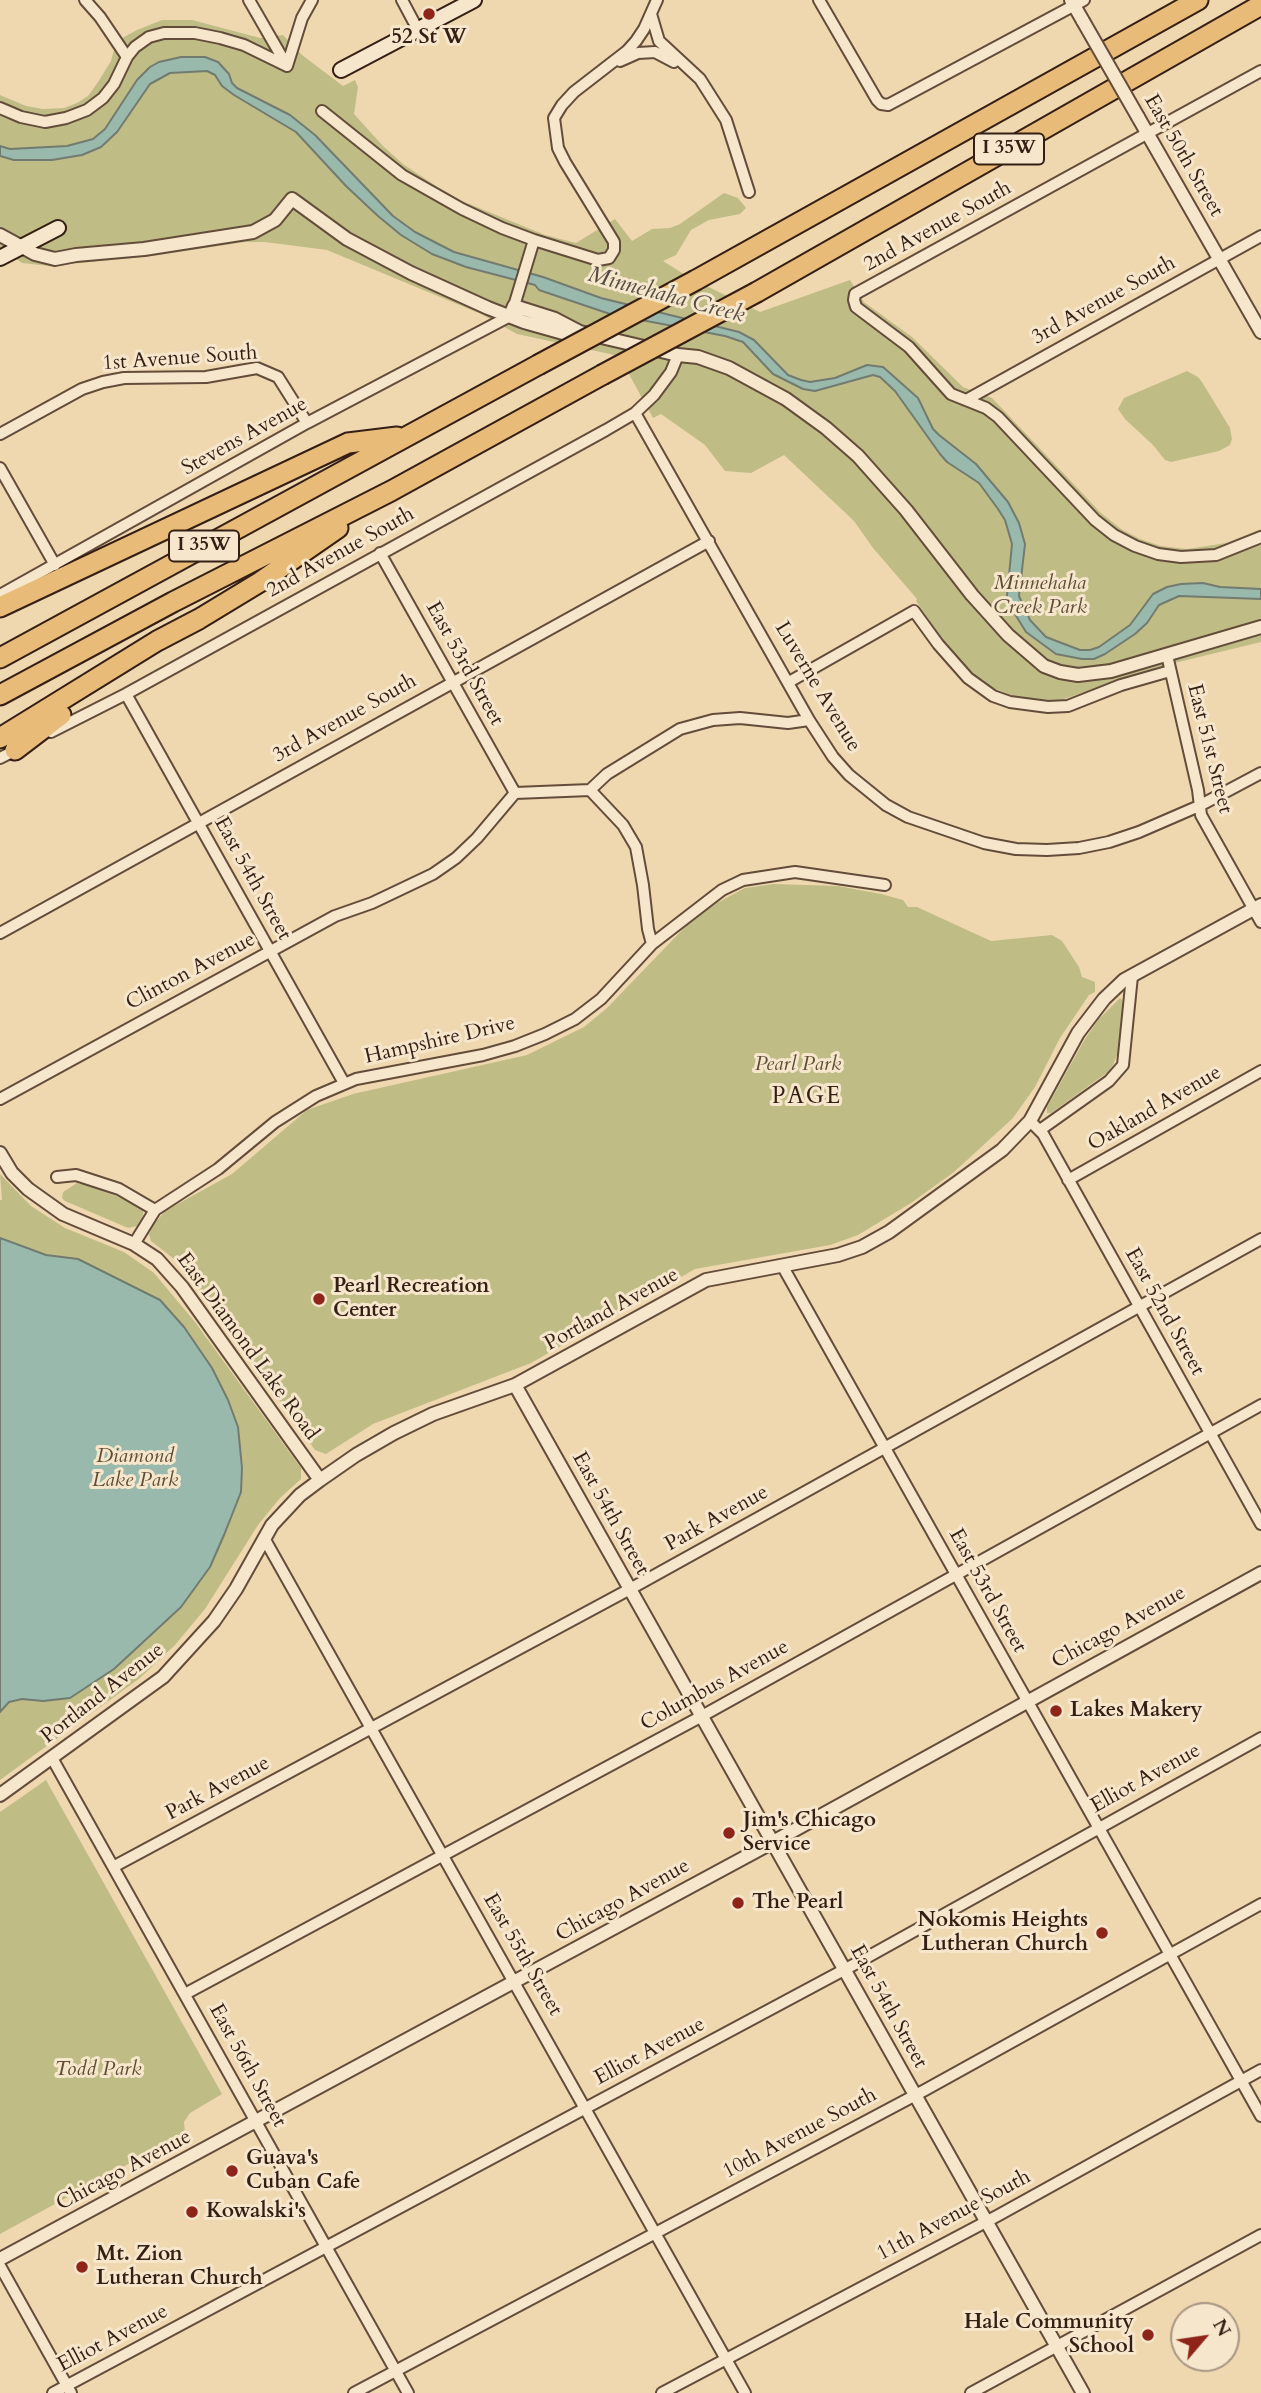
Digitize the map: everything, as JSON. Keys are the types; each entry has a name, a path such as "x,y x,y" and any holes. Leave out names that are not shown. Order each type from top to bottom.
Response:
{"highway":[{"name":"I 35W","path":"0,658 696,280 1198,0"},
{"name":"I 35W","path":"0,695 390,491 757,292 1261,5"},
{"path":"0,607 99,558 182,522 348,443 408,435"},
{"path":"5,748 157,641 260,582 390,491"}],"main road":[{"path":"341,70 474,0"},
{"path":"0,258 58,228"}],"street":[{"path":"85,0 100,16 127,57"},
{"path":"249,0 287,66"},
{"path":"287,66 302,18 313,0"},
{"path":"402,0 418,30"},
{"path":"322,111 379,158 427,190 486,221 534,240 598,260 609,258 614,250 614,242 565,163 556,139 554,118 562,104 574,92 636,41 657,0"},
{"path":"820,0 877,100 888,105 1076,2"},
{"name":"East 50th Street","path":"1076,2 1083,21 1261,332"},
{"path":"651,14 659,41 709,91 726,120 750,192"},
{"path":"0,108 21,117 45,122 74,116 103,98 135,47 149,37 164,33 179,32 232,41 287,66"},
{"path":"602,70 631,56 655,52 689,69"},
{"name":"2nd Avenue South","path":"966,400 951,394 909,346 856,307 853,300 855,294 1261,71"},
{"path":"0,235 35,254 55,259 163,247 253,232 275,220 292,199 366,250 488,309 555,319 580,332 677,355 698,357 736,371 786,399 858,456 900,502 972,595 1023,649 1044,666 1069,674 1093,674 1119,669 1261,627"},
{"name":"3rd Avenue South","path":"966,400 1261,236"},
{"path":"512,311 534,240"},
{"name":"Stevens Avenue","path":"0,595 512,311"},
{"name":"2nd Avenue South","path":"5,748 126,694 635,413 662,385 671,372 677,355"},
{"name":"1st Avenue South","path":"0,434 82,389 103,382 124,378 206,377 257,368 278,377 307,424"},
{"path":"966,400 999,417 1095,520 1114,535 1135,546 1169,555 1206,557 1241,547 1261,537"},
{"name":"Luverne Avenue","path":"635,413 809,720 833,757 849,775 886,805 908,817 985,843 1026,849 1079,848 1110,842 1139,832 1199,806 1261,773"},
{"path":"0,468 55,565"},
{"name":"3rd Avenue South","path":"0,933 709,541"},
{"name":"East 53rd Street","path":"380,553 515,793"},
{"path":"789,682 914,611 968,678 993,696 1010,702 1048,707 1068,706 1121,685 1170,671"},
{"name":"East 51st Street","path":"1167,655 1198,790 1201,815 1257,907 1261,922"},
{"name":"East 54th Street","path":"126,694 344,1083"},
{"path":"515,793 590,790 607,774 680,729 713,720 740,718 788,723 809,720"},
{"path":"590,790 623,825 636,848 652,944"},
{"name":"Clinton Avenue","path":"0,1099 335,916 372,903 433,874 478,838 515,793"},
{"name":"Hampshire Drive","path":"134,1244 155,1210 218,1169 296,1107 344,1083 483,1055 515,1046 575,1019 601,999 652,944 703,903 743,880 795,873 885,885"},
{"name":"Portland Avenue","path":"0,1795 163,1677 214,1621 282,1513 320,1480 356,1455 433,1413 515,1385 706,1280 838,1255 862,1247 889,1232 1035,1126 1078,1033 1104,999 1124,980 1257,907"},
{"path":"1035,1126 1109,1082 1123,1065 1132,975"},
{"name":"Oakland Avenue","path":"1069,1180 1261,1071"},
{"name":"East 52nd Street","path":"1035,1126 1069,1180 1261,1524"},
{"name":"East Diamond Lake Road","path":"0,1153 12,1173 28,1189 63,1214 134,1244 157,1259 182,1287 320,1480"},
{"path":"57,1177 76,1175 119,1189 155,1210"},
{"name":"Park Avenue","path":"113,1867 630,1589 1261,1238"},
{"name":"East 53rd Street","path":"783,1267 1261,2116"},
{"name":"East 54th Street","path":"515,1385 1083,2393"},
{"name":"Columbus Avenue","path":"185,1994 702,1716 1261,1405"},
{"name":"East 55th Street","path":"264,1538 746,2393"},
{"name":"Chicago Avenue","path":"0,2259 516,1982 1261,1573"},
{"name":"Elliot Avenue","path":"52,2393 69,2389 326,2247 845,1969 1261,1738"},
{"name":"East 56th Street","path":"52,1758 408,2393"},
{"name":"10th Avenue South","path":"354,2393 916,2095 1261,1904"},
{"name":"11th Avenue South","path":"663,2393 987,2221 1261,2070"},
{"path":"971,2393 1261,2235"},
{"path":"0,2266 69,2389"}],"green space":[{"name":"Minnehaha Creek Park","path":"162,20 192,20 260,38 283,35 302,55 343,86 355,80 358,87 354,114 403,164 462,201 545,235 576,243 615,219 632,241 652,229 670,228 680,224 724,193 738,198 746,208 740,214 709,220 691,230 676,255 663,261 690,278 760,312 850,280 864,302 912,337 963,387 992,398 1101,513 1121,529 1161,546 1187,549 1226,543 1261,529 1261,642 1158,667 1061,700 1038,701 1014,696 988,686 970,671 946,645 917,599 873,548 854,521 784,455 751,473 725,471 705,445 661,414 653,418 619,356 517,334 481,314 327,250 245,242 152,256 50,266 22,263 0,248 0,95 26,106 43,109 64,108 77,103 88,96 98,82 111,61 114,50 124,37"},
{"path":"1187,371 1202,382 1230,428 1232,439 1230,445 1219,451 1171,462 1165,460 1118,409 1124,398"},
{"name":"Pearl Park","path":"774,884 838,886 881,894 903,900 908,907 917,907 991,941 1052,935 1062,941 1079,967 1082,977 1095,982 1095,992 1089,995 1060,1038 1035,1087 1013,1118 954,1172 911,1203 858,1235 830,1245 695,1269 531,1363 373,1424 326,1454 315,1450 195,1283 174,1259 151,1241 149,1234 154,1224 165,1211 232,1174 307,1110 353,1094 527,1055 584,1027 607,1008 687,925 711,906 745,888"},
{"path":"1120,998 1123,1006 1119,1050 1113,1065 1108,1072 1051,1113 1047,1113 1047,1107 1085,1039 1099,1019"},
{"name":"Diamond Lake Park","path":"0,1174 31,1206 65,1228 124,1252 154,1273 195,1322 301,1468 301,1479 280,1498 258,1525 205,1609 175,1645 140,1678 0,1780 2,1200"},
{"path":"77,1183 138,1205 143,1210 143,1215 137,1226 128,1228 65,1201 62,1198 63,1192"},
{"name":"Todd Park","path":"46,1780 222,2094 190,2113 184,2122 185,2133 0,2234 0,1812"}],"shaded area":[{"name":"Minnehaha Creek","path":"181,57 205,57 218,62 237,88 290,115 315,135 393,216 415,232 454,252 543,277 601,298 739,332 754,340 788,375 801,380 810,382 835,378 867,365 883,367 918,398 933,429 976,464 1008,502 1019,523 1025,544 1019,596 1030,620 1046,637 1080,650 1099,647 1130,625 1153,594 1181,584 1203,583 1220,587 1261,589 1261,599 1179,596 1159,605 1147,623 1135,634 1105,654 1094,659 1082,659 1056,654 1026,632 1010,606 1007,596 1012,544 1005,520 979,483 947,462 940,454 895,391 880,377 873,375 815,391 803,389 773,374 743,342 725,336 610,314 539,290 535,285 466,267 432,254 401,235 378,216 296,132 234,95 222,86 215,75 207,71 170,73 150,84 117,132 101,147 82,155 52,160 14,160 0,156 0,146 10,149 67,146 93,139 105,129 137,80 150,67"},
{"name":"Diamond Lake Park","path":"0,1238 46,1255 78,1259 160,1300 184,1327 212,1368 228,1400 238,1427 242,1468 241,1492 210,1567 181,1607 114,1669 70,1698 43,1701 22,1699 9,1702 0,1712"}],"place":[{"name":"52 St W","path":"429,14"},
{"name":"Pearl Recreation Center","path":"319,1299"},
{"name":"Lakes Makery","path":"1056,1711"},
{"name":"Jim's Chicago Service","path":"729,1833"},
{"name":"The Pearl","path":"738,1903"},
{"name":"Nokomis Heights Lutheran Church","path":"1102,1933"},
{"name":"Guava's Cuban Cafe","path":"232,2171"},
{"name":"Kowalski's","path":"192,2212"},
{"name":"Mt. Zion Lutheran Church","path":"82,2267"},
{"name":"Hale Community School","path":"1148,2335"}],"district":[{"name":"PAGE","path":"807,1098"}]}
